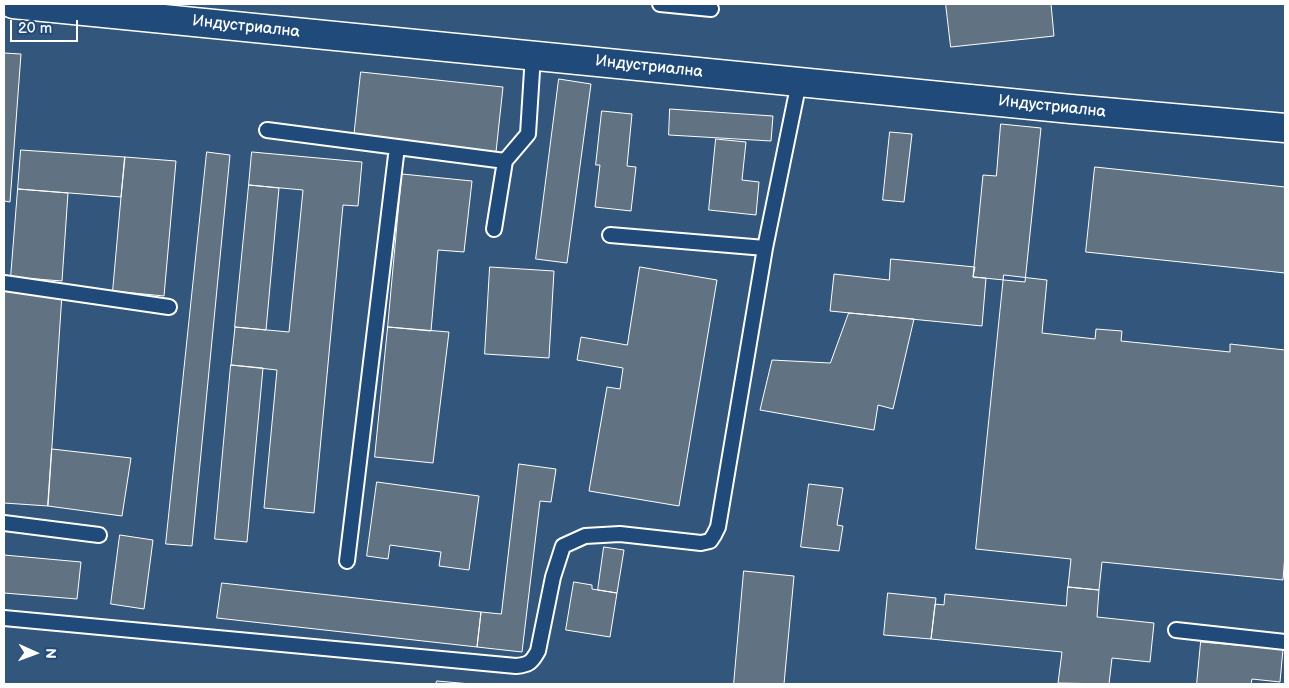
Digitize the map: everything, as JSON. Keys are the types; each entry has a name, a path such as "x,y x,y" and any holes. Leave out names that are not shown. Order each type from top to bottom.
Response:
{"street":[{"name":"Индустриална","path":"13,4 94,8 798,82 1285,128"}],"lane":[{"path":"660,4 711,9"},
{"path":"494,229 505,161 528,134 533,55"},
{"path":"4,618 524,666 532,661 538,651 553,577 563,546 585,536 620,534 701,543 710,541 718,527 765,248 798,82"},
{"path":"268,130 505,161"},
{"path":"347,561 397,147"},
{"path":"610,235 765,248"},
{"path":"4,283 169,307"},
{"path":"4,523 99,535"},
{"path":"1176,630 1285,642"}],"shaded area":[{"path":"4,4 1285,4 1285,684 4,684"}],"building":[{"path":"946,4 1051,4 1054,36 951,47"},
{"path":"4,53 21,54 10,202 4,201"},
{"path":"361,72 503,87 496,152 354,138"},
{"path":"559,79 591,84 567,263 536,259"},
{"path":"670,109 773,116 771,141 669,135"},
{"path":"602,111 632,114 627,166 636,167 631,211 595,207 600,165 596,165"},
{"path":"1001,124 1041,128 1025,282 973,277 983,175 996,176"},
{"path":"890,132 912,134 904,202 883,200"},
{"path":"716,139 746,142 742,180 759,182 756,215 709,210"},
{"path":"21,150 125,157 121,197 18,189"},
{"path":"207,152 230,155 192,546 166,544"},
{"path":"252,152 362,162 358,206 343,205 314,513 264,508 277,370 231,365 235,327 289,332 303,190 249,185"},
{"path":"125,157 176,161 164,296 113,291"},
{"path":"1095,167 1285,187 1285,273 1086,252"},
{"path":"402,174 472,181 464,252 438,250 431,331 388,327"},
{"path":"249,185 279,188 266,330 235,327"},
{"path":"18,189 68,193 62,281 11,277"},
{"path":"891,259 975,267 973,277 986,278 982,326 830,311 834,274 889,280"},
{"path":"490,267 554,271 549,358 485,354"},
{"path":"640,267 717,280 679,506 589,491 607,387 620,389 623,368 577,360 581,337 627,345"},
{"path":"1004,275 1047,280 1042,333 1095,339 1096,329 1122,331 1121,341 1230,352 1230,344 1285,350 1285,554 1283,580 1102,562 1099,590 1068,587 1071,559 976,549"},
{"path":"4,290 62,294 48,506 4,503"},
{"path":"849,313 914,319 893,409 878,405 874,430 760,410 772,360 830,363"},
{"path":"388,327 449,332 433,463 375,457"},
{"path":"231,365 263,368 247,542 215,539"},
{"path":"52,449 131,458 122,516 48,506"},
{"path":"519,464 556,469 551,502 540,501 522,652 477,647 481,612 501,614"},
{"path":"377,482 479,496 469,570 439,566 441,552 390,545 388,559 367,556"},
{"path":"809,484 843,488 837,525 843,526 839,551 801,547"},
{"path":"120,535 153,540 144,609 111,604"},
{"path":"604,547 624,550 617,593 598,590"},
{"path":"4,555 81,562 77,599 4,593"},
{"path":"744,571 794,576 784,684 734,684"},
{"path":"574,582 592,585 592,589 617,593 610,637 566,630"},
{"path":"222,583 481,612 477,647 217,618"},
{"path":"1068,587 1099,590 1097,617 1154,623 1150,662 1112,658 1109,684 1058,683 1062,652 931,639 935,604 944,605 945,594 1066,606"},
{"path":"888,593 936,598 931,639 884,635"},
{"path":"1201,642 1283,649 1280,682 1252,679 1251,684 1197,684"},
{"path":"437,681 471,684 436,684"}]}
